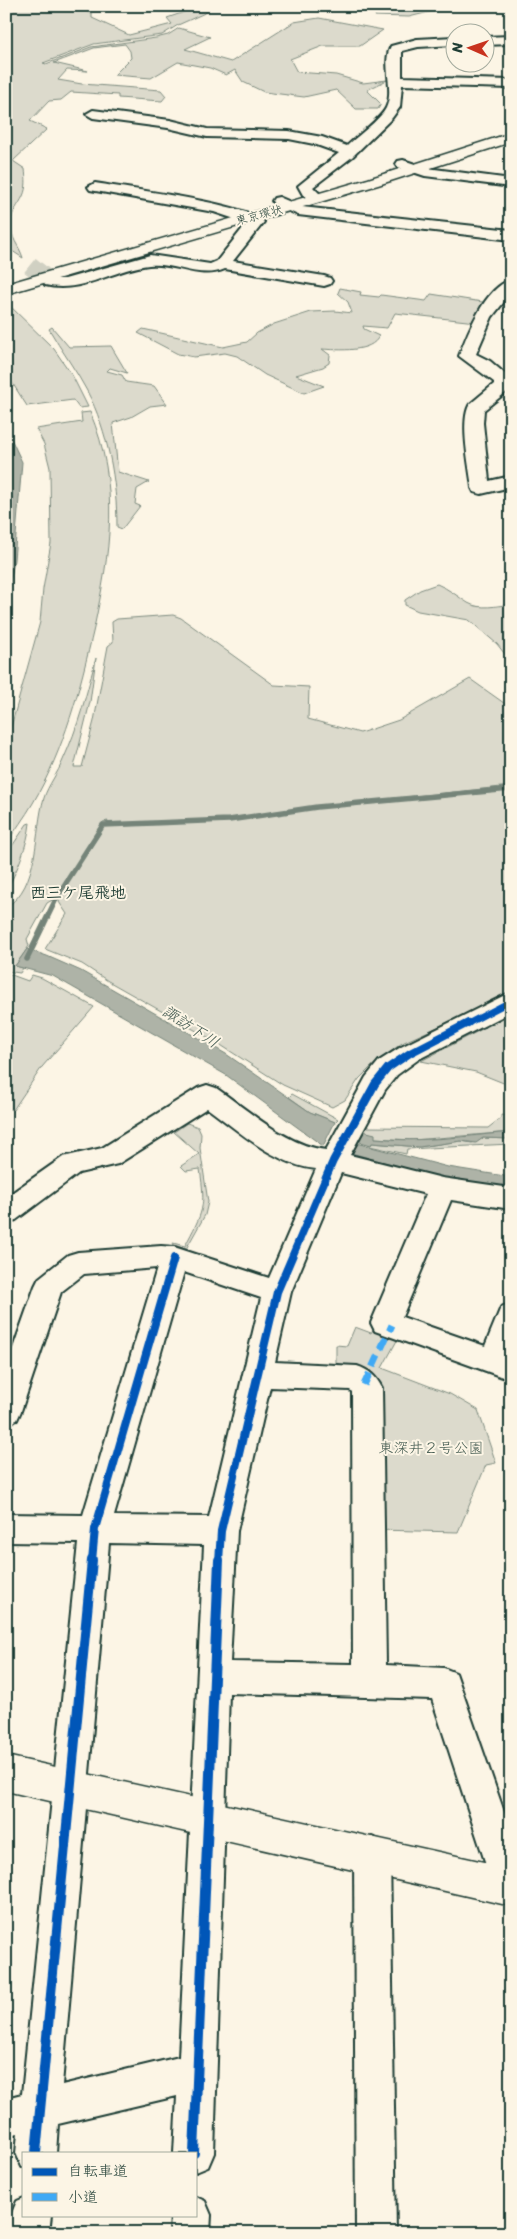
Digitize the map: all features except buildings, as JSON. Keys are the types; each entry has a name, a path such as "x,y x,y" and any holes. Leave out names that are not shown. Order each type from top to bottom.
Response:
{"main road":[{"name":"東京環状","path":"408,167 511,129"},
{"name":"東京環状","path":"6,289 15,280 511,137"},
{"path":"6,1773 511,1886"}],"street":[{"path":"494,41 511,40"},
{"path":"312,195 305,186 349,152 387,115 393,106 396,81 394,56 396,49 417,43 444,42"},
{"path":"396,81 511,84"},
{"path":"93,114 170,124 193,131 226,134 290,135 317,140 349,152"},
{"path":"408,167 511,183"},
{"path":"51,282 65,284 150,260 212,269 223,264 256,222 242,215 95,187"},
{"path":"283,204 298,211 511,235"},
{"path":"223,264 324,281"},
{"path":"511,285 492,305 482,320 467,356 492,371 502,380 503,386 476,408 474,423 481,488 511,481"},
{"path":"194,2152 213,1677 221,1531 277,1292 334,1161 375,1084 388,1068 442,1036 511,1000"},
{"path":"6,1212 72,1164 110,1157 207,1095 281,1146 306,1158 334,1161 442,1188 511,1199"},
{"path":"442,1188 385,1323 502,1364 511,1315"},
{"path":"6,1411 49,1286 78,1263 161,1256 174,1258 277,1292"},
{"path":"36,2152 23,2113 71,1788 95,1529 174,1258"},
{"path":"257,1374 357,1378 367,1388 370,1680"},
{"path":"6,1528 221,1531"},
{"path":"213,1677 370,1680 444,1684 511,1886"},
{"path":"372,1855 376,2233"},
{"path":"23,2113 198,2072"},
{"path":"30,2233 31,2216"},
{"path":"190,2233 191,2216"}],"green space":[{"path":"6,6 71,6 92,14 92,18 129,35 172,24 167,18 196,8 206,10 207,12 178,25 162,35 94,44 43,63 46,64 91,47 156,38 168,35 179,28 210,37 185,49 231,62 294,22 319,18 383,30 360,46 323,46 290,59 297,72 336,75 363,83 387,80 367,90 381,104 378,109 356,109 336,90 304,97 264,92 243,82 235,70 226,75 210,68 178,62 151,78 114,75 131,58 130,51 125,44 94,48 54,63 88,71 67,70 58,80 82,84 161,90 166,96 162,101 118,98 118,95 71,92 61,100 49,101 30,121 47,129 13,161 25,169 26,183 24,193 11,221 13,237 23,258 6,247"},
{"path":"377,6 438,6 437,10 409,17 375,16 379,7"},
{"path":"340,288 361,292 360,295 379,297 381,295 426,301 431,294 489,303 476,322 395,313 387,328 363,326 364,329 379,336 375,341 362,348 322,349 330,355 329,363 323,367 296,375 324,386 304,393 265,375 237,356 225,353 194,357 178,354 138,333 143,329 223,347 247,342 257,333 274,324 311,312 335,311 352,313 348,302 338,293"},
{"path":"6,302 54,349 72,375 88,407 79,408 73,400 27,406 6,373"},
{"path":"52,327 69,347 111,346 127,373 110,368 107,371 122,375 126,382 154,386 167,404 150,406 131,417 113,423 118,472 149,482 137,489 135,504 140,506 122,529 117,527 113,475 101,423 83,383 49,329"},
{"path":"90,412 100,439 109,493 108,546 100,600 83,673 63,739 33,803 6,844 6,745 40,622 43,589 51,543 50,468 44,444 36,429 82,422 81,413"},
{"path":"437,584 473,605 489,607 511,604 511,662 497,644 469,620 418,611 405,605 405,600 420,590"},
{"path":"173,615 181,618 274,685 309,687 308,719 360,733 399,720 470,679 511,708 511,786 309,807 311,809 511,789 511,991 402,1043 359,1079 345,1100 332,1107 283,1085 216,1042 108,981 82,964 45,949 67,914 59,902 63,890 108,821 103,822 54,899 47,903 27,939 29,946 15,966 23,968 20,973 6,971 6,907 17,898 25,886 34,857 44,798 61,765 73,735 96,658 90,702 74,767 82,767 94,721 108,646 113,642 112,622 117,619"},
{"path":"30,823 21,858 6,890 6,855 27,824"},
{"path":"6,973 28,981 32,975 42,978 94,1007 42,1067 13,1110 6,1108"},
{"path":"511,1014 511,1086 476,1072 421,1061"},
{"path":"292,1094 338,1119 335,1122 310,1112 289,1097"},
{"path":"501,1115 511,1116 511,1132 413,1140 374,1138 363,1131 365,1127 488,1128 501,1118"},
{"path":"187,1123 198,1127 201,1134 200,1148 208,1202 205,1215 186,1249 173,1243 185,1246 196,1225 203,1202 200,1169 186,1171 181,1166 199,1154 174,1132"},
{"path":"483,1138 511,1139 511,1144 407,1149 406,1154 356,1143 357,1141 371,1145 372,1143 419,1147 461,1141 472,1143"},
{"name":"東深井２号公園","path":"375,1326 400,1335 382,1368 450,1394 478,1410 496,1463 486,1465 458,1532 377,1530 375,1384 336,1370 336,1345 347,1346 355,1327 371,1333"}],"shaded area":[{"path":"6,428 22,462 14,560 6,609"},
{"path":"27,949 81,971 226,1054 310,1112 335,1122 323,1146 226,1075 53,976 15,966"},
{"path":"363,1131 375,1134 375,1138 409,1140 511,1132 511,1139 483,1138 476,1143 461,1141 419,1147 372,1143 371,1145 357,1141"},
{"path":"356,1143 448,1167 511,1177 511,1189 446,1179 351,1153"}],"waterway":[{"path":"27,959 58,895 103,825 229,820 317,807 511,789"}],"tunnel":[{"path":"30,265 51,282"}],"marked path":[{"path":"364,1385 392,1325"}],"cycle path":[{"path":"194,2152 213,1677 221,1531 277,1292 333,1161 375,1084 388,1068 410,1053 511,1001"},
{"path":"36,2152 95,1529 174,1258"}],"district":[{"name":"西三ケ尾飛地","path":"78,892"}],"water label":[{"name":"諏訪下川","path":"191,1026"}]}
